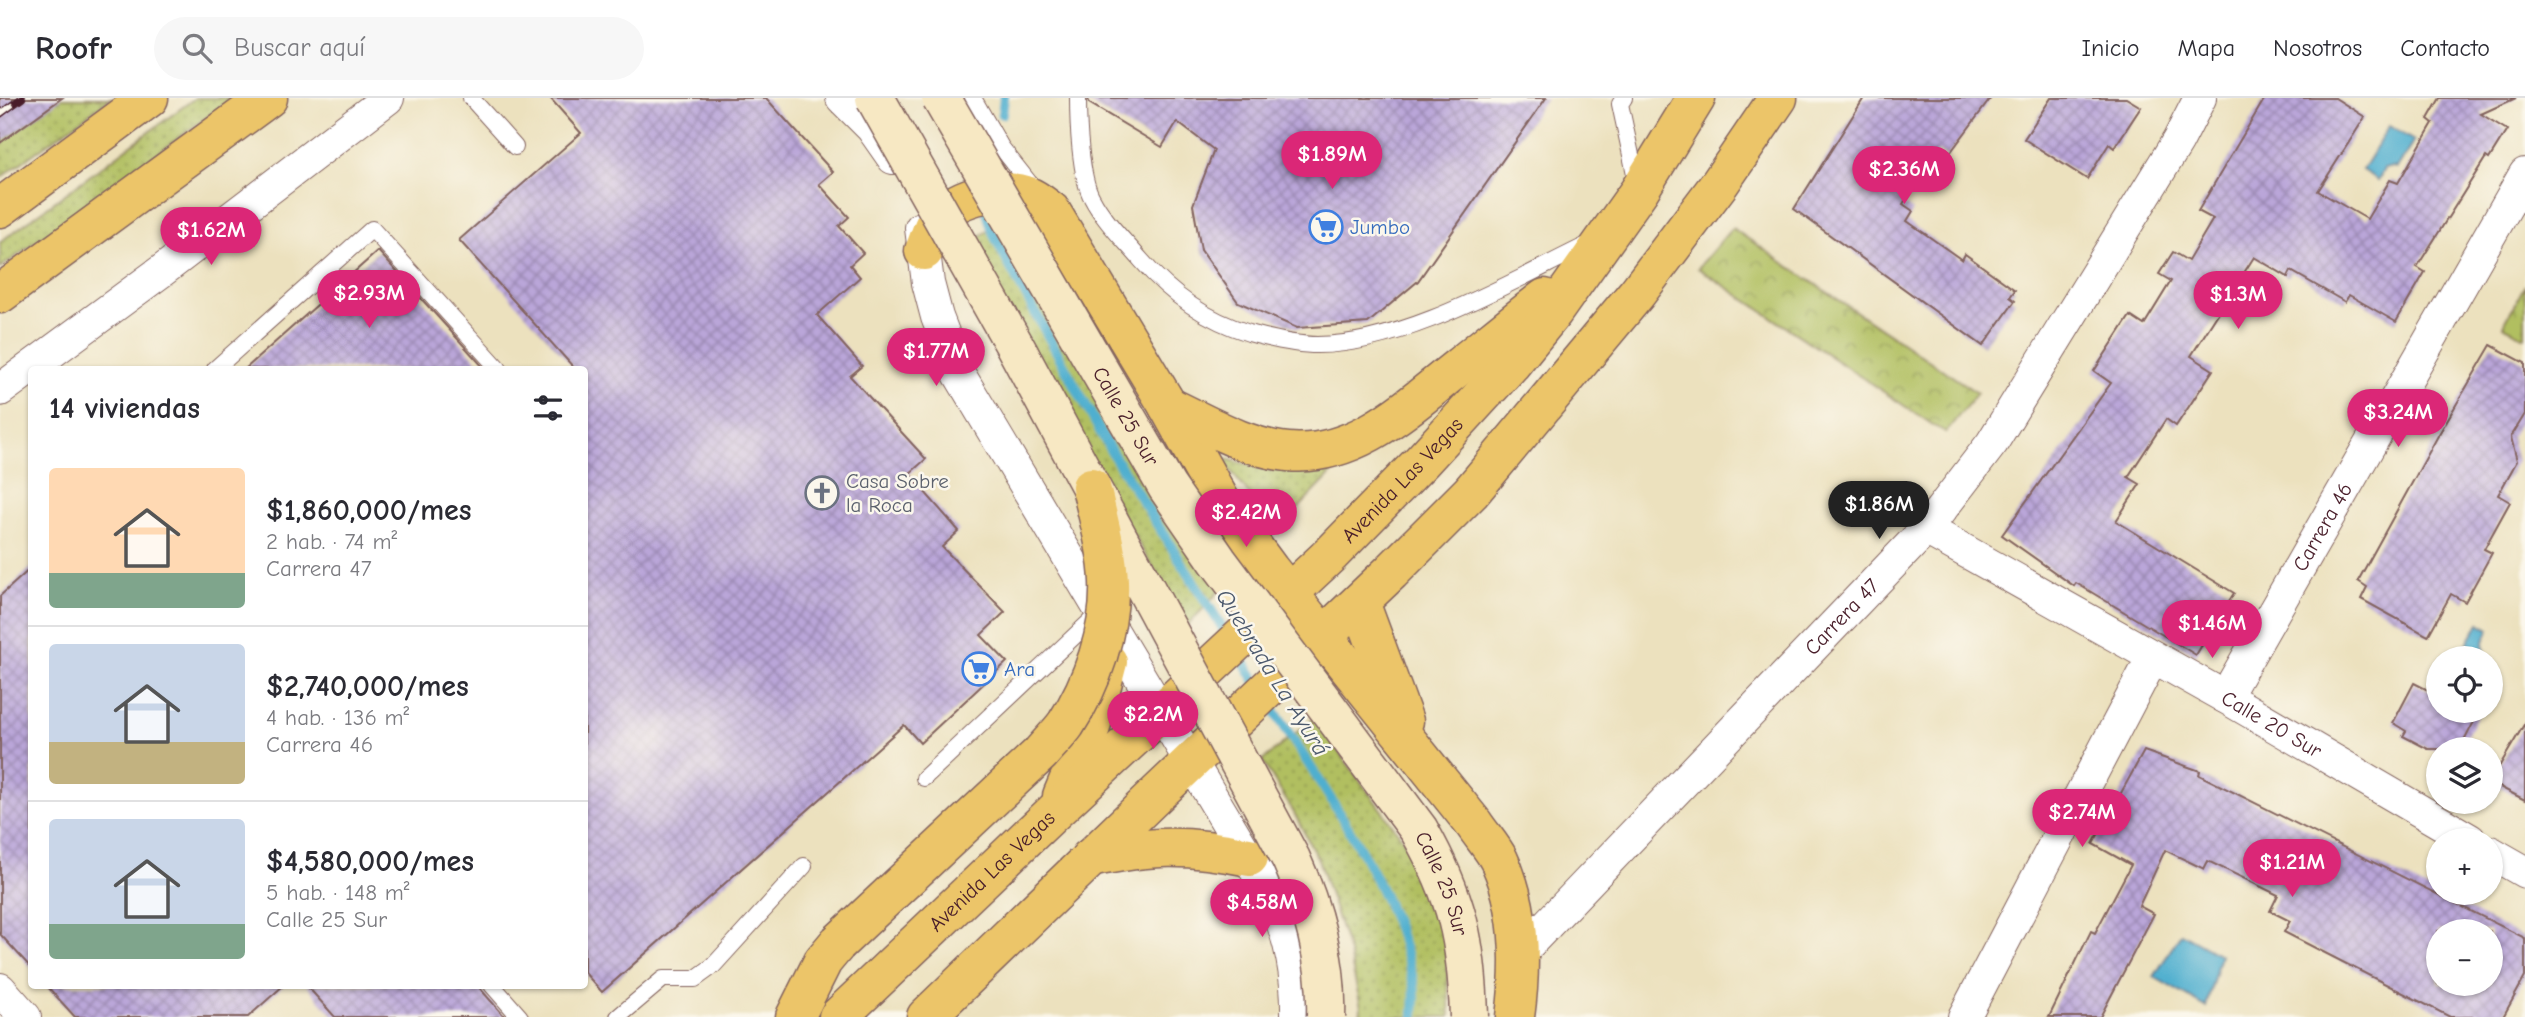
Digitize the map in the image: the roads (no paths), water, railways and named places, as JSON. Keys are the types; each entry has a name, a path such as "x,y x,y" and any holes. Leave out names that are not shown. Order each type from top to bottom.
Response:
{"main road":[{"path":"0,208 149,98"},
{"path":"0,294 268,98"},
{"path":"875,98 1015,346 1304,888 1323,952 1327,987 1326,1017"},
{"name":"Calle 25 Sur","path":"941,98 1167,487 1218,561 1419,830 1446,881 1463,938 1469,1017"},
{"name":"Avenida Las Vegas","path":"838,1017 1332,553 1431,452 1555,311 1639,191 1696,98"},
{"path":"926,1017 1360,602 1471,492 1637,293 1720,183 1778,98"},
{"path":"924,251 935,223 957,204 977,194 1007,191 1029,196 1051,211 1168,406 1225,509 1499,859 1510,892 1521,951 1514,1017"},
{"path":"1168,406 1256,446 1288,452 1333,449 1381,426 1410,406 1602,246"},
{"path":"794,1017 823,961 838,943 1041,752 1065,725 1083,692 1102,641 1109,600 1107,558 1091,487"},
{"path":"1360,602 1416,754"},
{"path":"1055,811 1091,727 1102,685 1107,622"},
{"path":"1090,858 1135,848 1181,846 1249,857"}],"street":[{"path":"33,366 388,98"},
{"path":"842,98 872,128 908,185 919,212 928,283 958,374 1249,857 1286,926 1292,954 1297,1017"},
{"name":"Carrera 47","path":"1521,951 1926,530 1992,443 2178,141 2200,98"},
{"name":"Carrera 46","path":"2225,697 2525,174"},
{"path":"0,390 28,369"},
{"name":"Calle 20 Sur","path":"1926,530 2225,697 2449,828"},
{"path":"1964,1017 2153,657"},
{"path":"2503,859 2525,872"},
{"path":"0,989 25,1017"}],"lane":[{"path":"471,98 515,147"},
{"path":"973,98 1001,147 1051,211"},
{"path":"1078,98 1078,121 1090,194 1100,212 1160,282 1189,305 1225,325 1268,338 1315,345 1346,343 1378,336 1459,307 1602,246"},
{"path":"1624,98 1619,104 1639,191"},
{"path":"218,366 372,229 496,366"},
{"path":"924,778 1107,622"},
{"path":"618,1017 663,979 695,979 713,966 804,866"},
{"path":"496,989 520,1017"}],"water":[{"path":"2389,126 2414,141 2397,168 2384,169 2378,180 2362,170"},
{"path":"2479,623 2490,629 2484,646 2466,646"},
{"path":"2181,933 2220,955 2206,1007 2154,977"}],"waterway":[{"name":"Quebrada La Ayurá","path":"1002,114 1004,98"},
{"name":"Quebrada La Ayurá","path":"987,212 994,235 1007,261 1112,453 1229,638"},
{"name":"Quebrada La Ayurá","path":"1237,651 1258,685"},
{"name":"Quebrada La Ayurá","path":"1268,701 1354,837 1390,910 1414,985 1414,1017"}],"railway":[{"path":"0,114 22,98"}],"place":[{"name":"Jumbo","path":"1326,227"},
{"name":"Casa Sobre la Roca","path":"822,493"},
{"name":"Ara","path":"979,669"}]}
